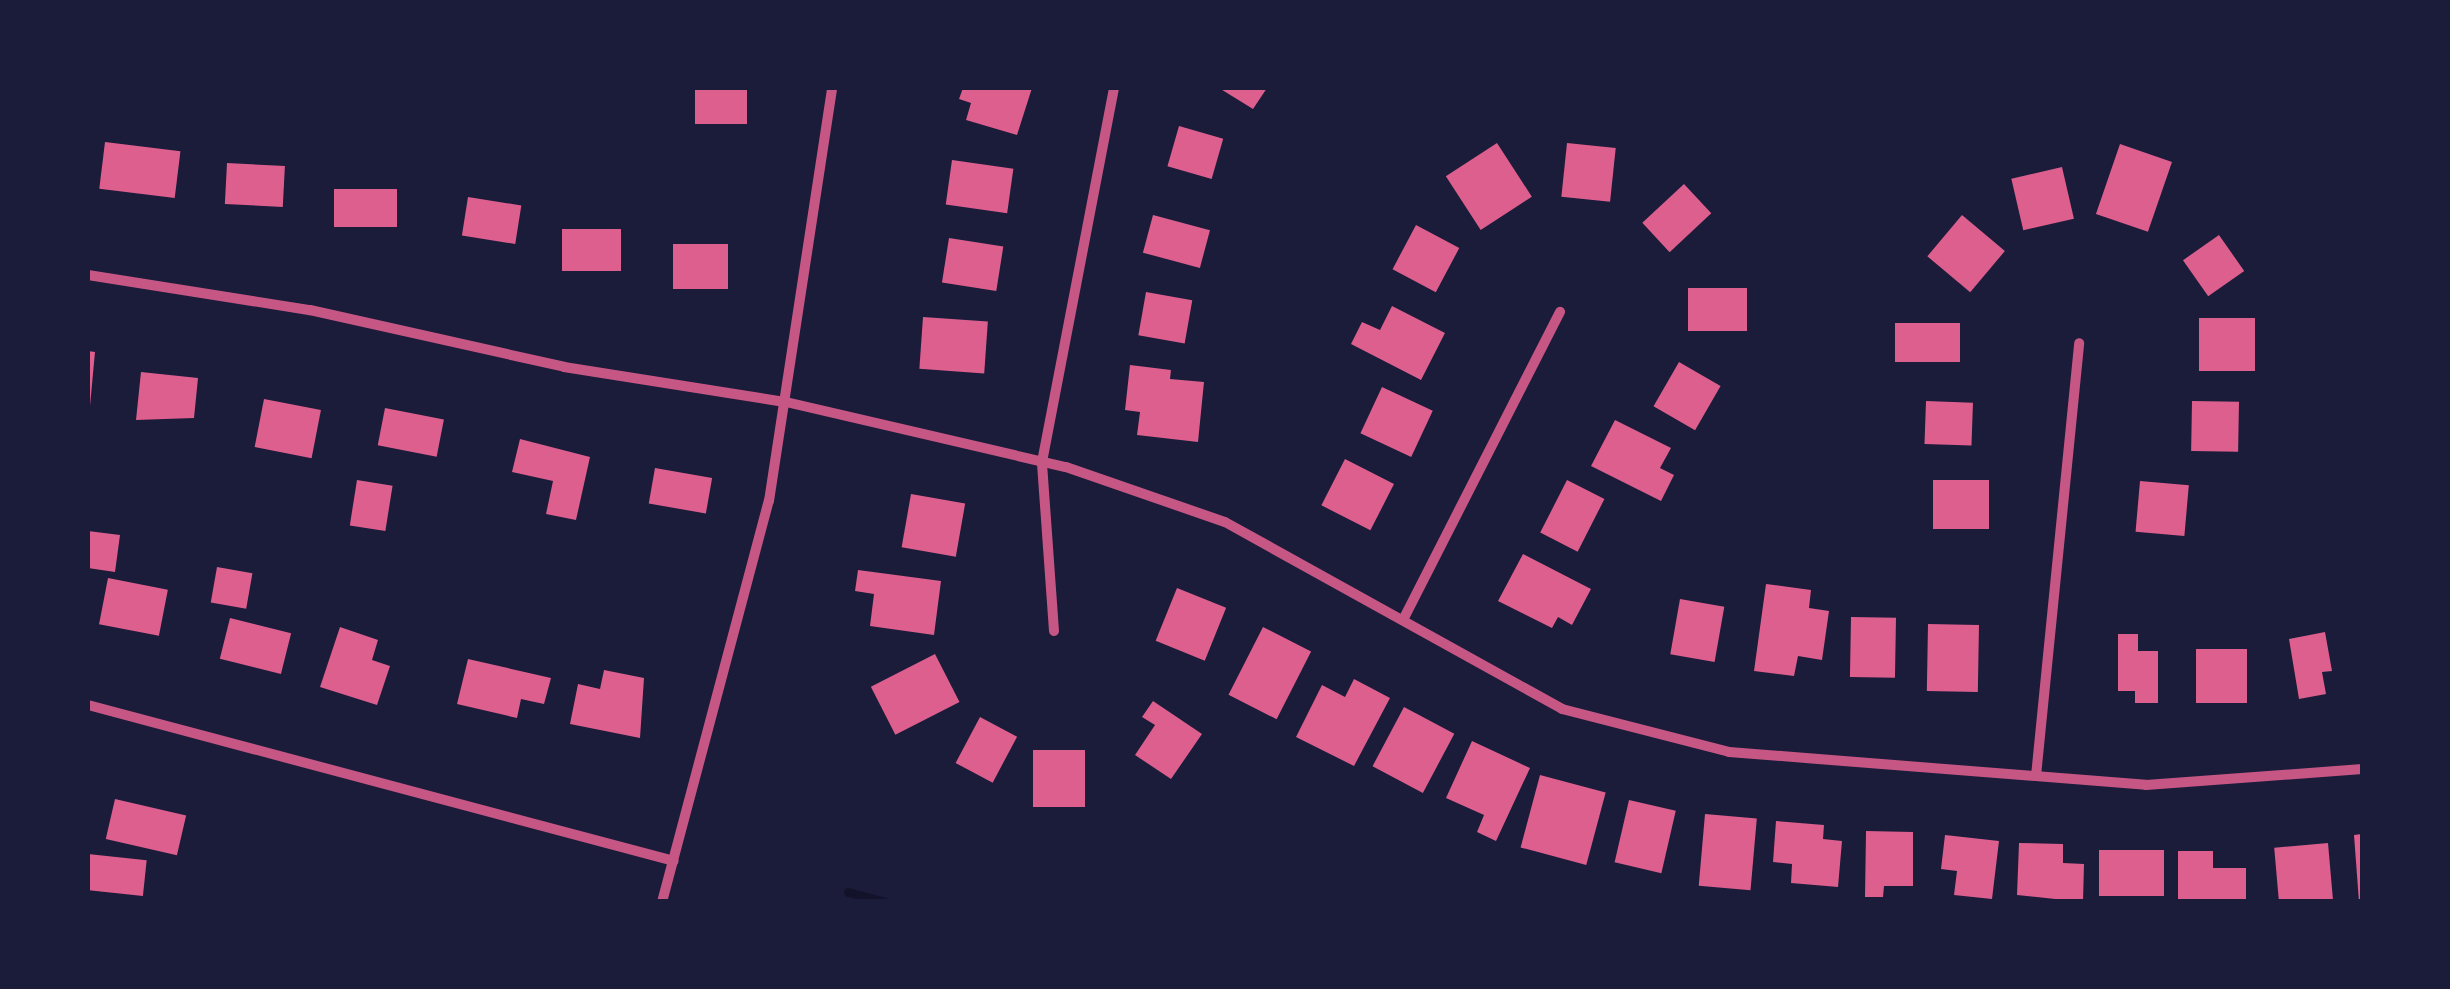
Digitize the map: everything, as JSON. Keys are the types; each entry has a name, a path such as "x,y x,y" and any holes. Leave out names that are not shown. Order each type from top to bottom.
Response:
{"street":[{"path":"662,902 730,660 786,402 832,88"},
{"path":"1054,631 1042,462 1114,88"},
{"path":"88,276 310,310 564,367 786,402 1042,462 1224,522 1562,709 1728,752 2146,785 2362,769"},
{"path":"1403,620 1560,312"},
{"path":"2036,776 2079,342"},
{"path":"88,706 674,861"}],"building":[{"path":"695,88 747,88 747,124 695,124"},
{"path":"963,88 1032,88 1017,135 966,120 971,103 959,99"},
{"path":"1219,88 1267,88 1253,109"},
{"path":"1179,126 1223,139 1212,179 1167,166"},
{"path":"105,142 180,151 175,198 99,189"},
{"path":"1497,143 1532,197 1481,230 1446,176"},
{"path":"1567,143 1616,148 1610,202 1561,197"},
{"path":"2120,144 2172,162 2148,232 2096,214"},
{"path":"952,160 1013,169 1007,213 946,205"},
{"path":"227,163 285,166 283,207 225,204"},
{"path":"2062,167 2074,219 2023,230 2011,179"},
{"path":"1684,184 1711,213 1670,252 1642,223"},
{"path":"334,189 397,189 397,227 334,227"},
{"path":"468,197 521,205 515,244 462,236"},
{"path":"1153,215 1210,230 1200,268 1143,253"},
{"path":"1962,215 2005,251 1970,292 1927,256"},
{"path":"1416,225 1459,248 1436,292 1393,269"},
{"path":"562,229 621,229 621,271 562,271"},
{"path":"2219,235 2244,271 2208,296 2183,260"},
{"path":"949,238 1003,247 996,291 942,282"},
{"path":"673,244 728,244 728,289 673,289"},
{"path":"1688,288 1747,288 1747,331 1688,331"},
{"path":"1146,292 1192,300 1185,343 1138,335"},
{"path":"1392,306 1445,333 1421,380 1351,344 1362,322 1380,330"},
{"path":"923,317 988,322 984,373 919,369"},
{"path":"2199,318 2255,318 2255,371 2199,371"},
{"path":"1895,323 1960,323 1960,362 1895,362"},
{"path":"88,351 95,352 90,406 88,406"},
{"path":"1679,362 1721,386 1695,430 1654,406"},
{"path":"1130,365 1171,370 1170,379 1204,382 1198,442 1137,435 1140,412 1125,410"},
{"path":"141,372 198,378 194,418 136,420"},
{"path":"1382,387 1433,411 1411,457 1360,433"},
{"path":"264,399 321,410 312,458 255,447"},
{"path":"1926,401 1973,403 1971,446 1924,444"},
{"path":"2192,401 2239,402 2238,452 2191,451"},
{"path":"385,408 444,419 437,457 378,445"},
{"path":"1615,420 1671,448 1660,468 1674,475 1661,501 1591,466"},
{"path":"520,439 590,457 576,520 546,514 553,481 512,472"},
{"path":"1345,459 1394,484 1370,530 1321,505"},
{"path":"655,468 712,478 706,514 649,503"},
{"path":"357,480 393,486 385,531 350,525"},
{"path":"1567,480 1604,499 1578,552 1540,533"},
{"path":"1933,480 1989,480 1989,529 1933,529"},
{"path":"2140,481 2189,485 2184,536 2136,532"},
{"path":"911,494 965,504 956,557 902,547"},
{"path":"88,531 120,535 115,572 88,568"},
{"path":"1523,554 1591,589 1572,625 1558,617 1552,628 1498,601"},
{"path":"217,567 252,573 246,609 211,602"},
{"path":"858,570 941,581 934,635 870,626 874,594 855,591"},
{"path":"108,578 168,590 159,636 99,624"},
{"path":"1766,584 1811,590 1809,608 1829,611 1822,660 1798,656 1794,676 1754,671"},
{"path":"1177,588 1226,608 1205,661 1156,641"},
{"path":"1680,599 1724,607 1715,662 1670,654"},
{"path":"1851,617 1896,618 1895,678 1850,677"},
{"path":"230,618 291,633 281,674 220,659"},
{"path":"1928,624 1979,625 1978,692 1927,691"},
{"path":"340,627 378,640 372,660 390,666 377,705 320,687"},
{"path":"1263,627 1311,652 1277,719 1228,695"},
{"path":"2325,632 2332,671 2322,672 2326,694 2299,699 2289,639"},
{"path":"2118,634 2138,634 2138,651 2158,651 2158,703 2135,703 2135,691 2118,691"},
{"path":"2196,649 2247,649 2247,703 2196,703"},
{"path":"935,654 960,702 895,735 871,687"},
{"path":"468,659 551,678 544,704 521,699 517,718 457,704"},
{"path":"604,670 644,678 640,738 570,724 578,684 600,689"},
{"path":"1354,679 1390,698 1354,766 1296,737 1322,685 1345,697"},
{"path":"1153,701 1202,734 1171,779 1135,755 1155,725 1142,717"},
{"path":"1404,707 1454,734 1423,793 1373,766"},
{"path":"980,717 1017,737 993,783 956,763"},
{"path":"1472,741 1530,768 1496,841 1477,832 1484,815 1446,798"},
{"path":"1033,750 1085,750 1085,807 1033,807"},
{"path":"1540,775 1606,793 1586,865 1521,847"},
{"path":"115,799 186,815 177,855 106,839"},
{"path":"1629,800 1676,811 1661,873 1615,862"},
{"path":"1705,814 1757,819 1751,890 1699,886"},
{"path":"1776,821 1824,825 1823,839 1842,841 1838,887 1791,883 1792,864 1773,862"},
{"path":"1866,831 1913,832 1913,886 1884,886 1883,897 1865,897"},
{"path":"2362,834 2362,902 2359,902 2354,835"},
{"path":"1945,835 1999,841 1992,899 1954,895 1957,871 1941,869"},
{"path":"2019,843 2063,844 2063,863 2084,864 2083,902 2017,895"},
{"path":"2328,843 2333,902 2279,902 2274,848"},
{"path":"2099,850 2164,850 2164,896 2099,896"},
{"path":"2178,851 2213,851 2213,868 2246,868 2246,902 2178,902"},
{"path":"88,854 147,860 143,896 88,890"}],"waterway":[{"path":"848,892 886,902"}]}
